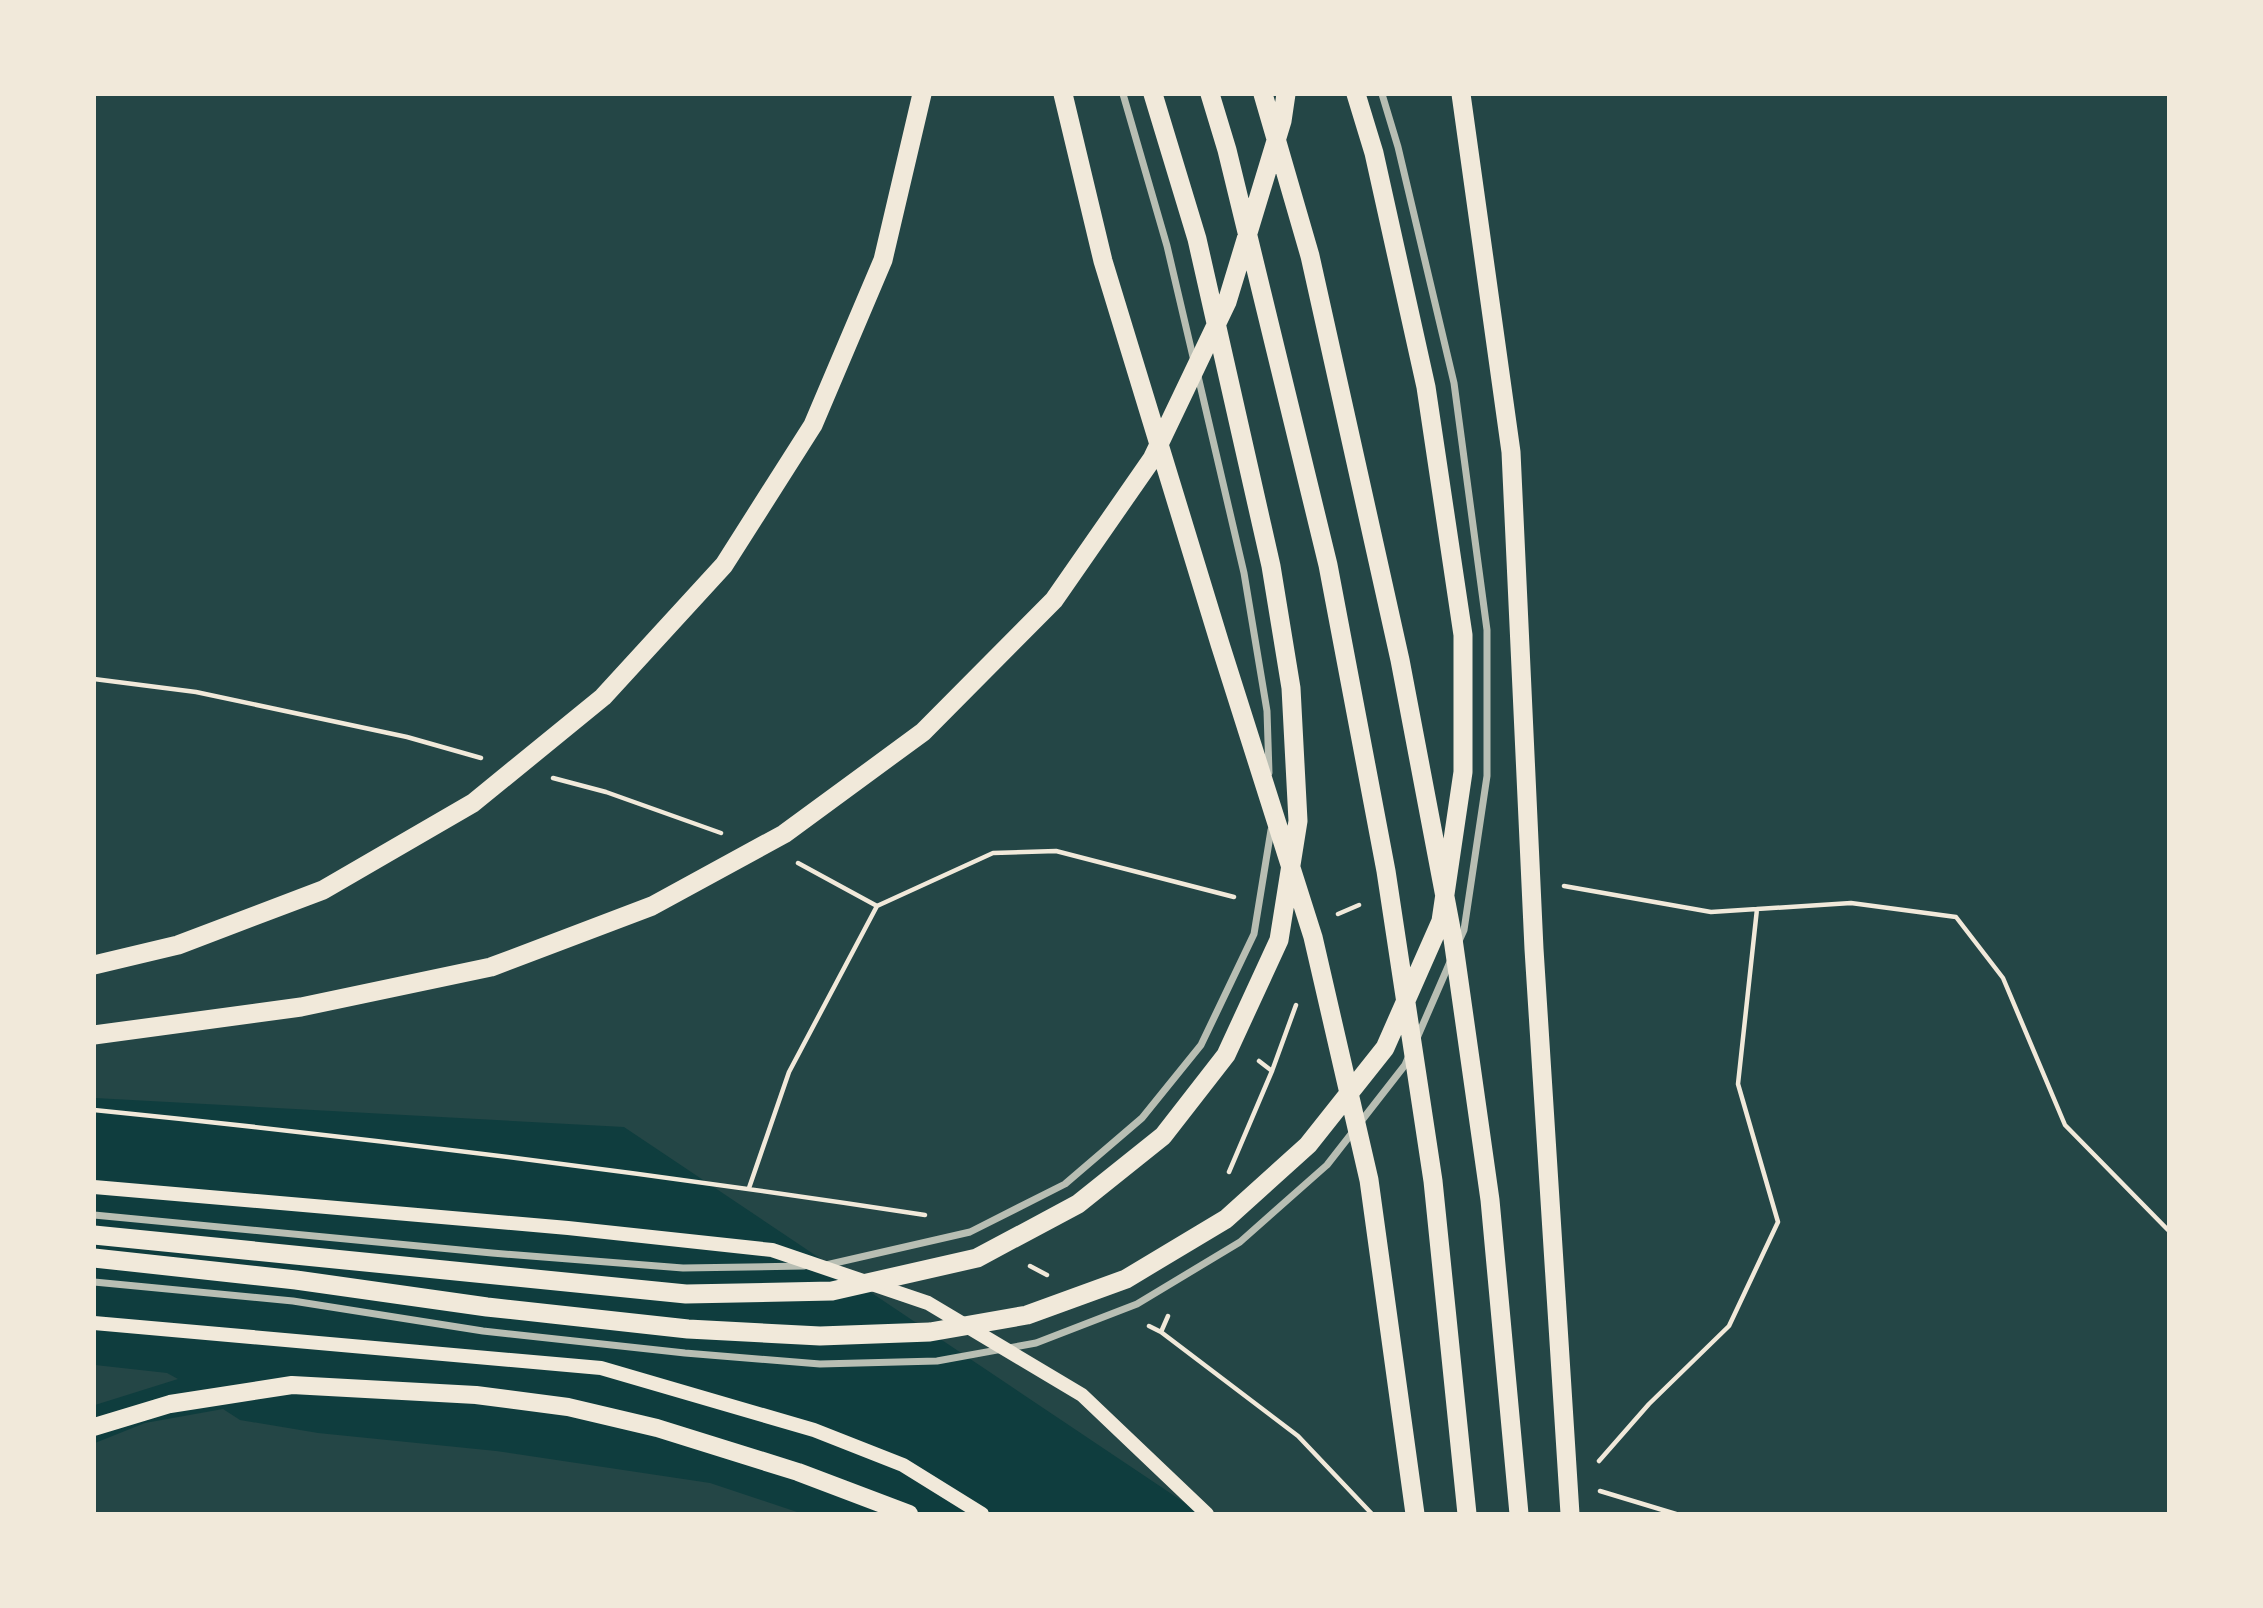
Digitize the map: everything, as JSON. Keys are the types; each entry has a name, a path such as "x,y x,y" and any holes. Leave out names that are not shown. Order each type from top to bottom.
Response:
{"highway":[{"path":"94,965 178,945 323,890 473,803 603,697 724,565 813,425 883,260 922,94"},
{"path":"1063,94 1103,261 1313,937 1369,1181 1415,1514"},
{"path":"94,1235 686,1294 832,1292 977,1258 1078,1205 1163,1136 1226,1055 1279,940 1298,821 1292,688 1271,566 1197,239 1153,94"},
{"path":"1210,94 1227,150 1328,565 1386,871 1433,1181 1467,1514"},
{"path":"1263,94 1313,270 1400,660 1453,939 1490,1200 1520,1514"},
{"path":"94,1035 300,1007 491,967 652,906 784,834 923,732 1054,600 1152,459 1227,302 1282,121 1286,94"},
{"path":"94,1258 296,1280 487,1307 688,1329 820,1336 930,1332 1027,1315 1126,1279 1226,1219 1308,1145 1385,1048 1441,921 1463,772 1463,635 1426,387 1374,153 1356,94"},
{"path":"1461,94 1511,452 1534,949 1570,1514"}],"main road":[{"path":"94,1186 568,1228 772,1250 928,1303 1082,1395 1208,1514"},
{"path":"94,1322 601,1368 814,1430 902,1465 982,1514"},
{"path":"94,1427 170,1404 292,1385 476,1395 568,1407 657,1428 798,1472 909,1514"}],"street":[{"path":"94,1215 683,1268 828,1265 970,1232 1065,1184 1142,1118 1201,1045 1254,934 1272,835 1267,710 1244,573 1167,246 1123,94"},
{"path":"94,1282 293,1301 483,1331 685,1353 820,1364 937,1361 1036,1343 1137,1304 1240,1242 1328,1165 1405,1065 1464,930 1487,776 1487,630 1454,383 1398,147 1382,94"}],"path":[{"path":"749,1188 789,1072 877,906 993,853 1044,851 1056,851 1246,900"},
{"path":"1558,884 1711,912 1851,903 1956,917 2003,978 2065,1125 2168,1230"},
{"path":"1326,918 1361,905"},
{"path":"1595,1465 1649,1404 1729,1326 1777,1222 1738,1084 1757,909"},
{"path":"1225,1183 1272,1071 1299,995"},
{"path":"1251,1055 1272,1071"},
{"path":"94,1110 280,1130 749,1188 928,1215"},
{"path":"1026,1264 1051,1276"},
{"path":"1161,1332 1172,1307"},
{"path":"1137,1320 1161,1332 1298,1436 1372,1514"}],"shaded area":[{"path":"94,95 2168,95 2168,1513 1200,1513 624,1127 95,1098"},
{"path":"95,1365 167,1373 178,1379 95,1405"},
{"path":"223,1409 240,1420 318,1433 496,1451 710,1483 800,1513 95,1513 95,1443 145,1423"}]}
